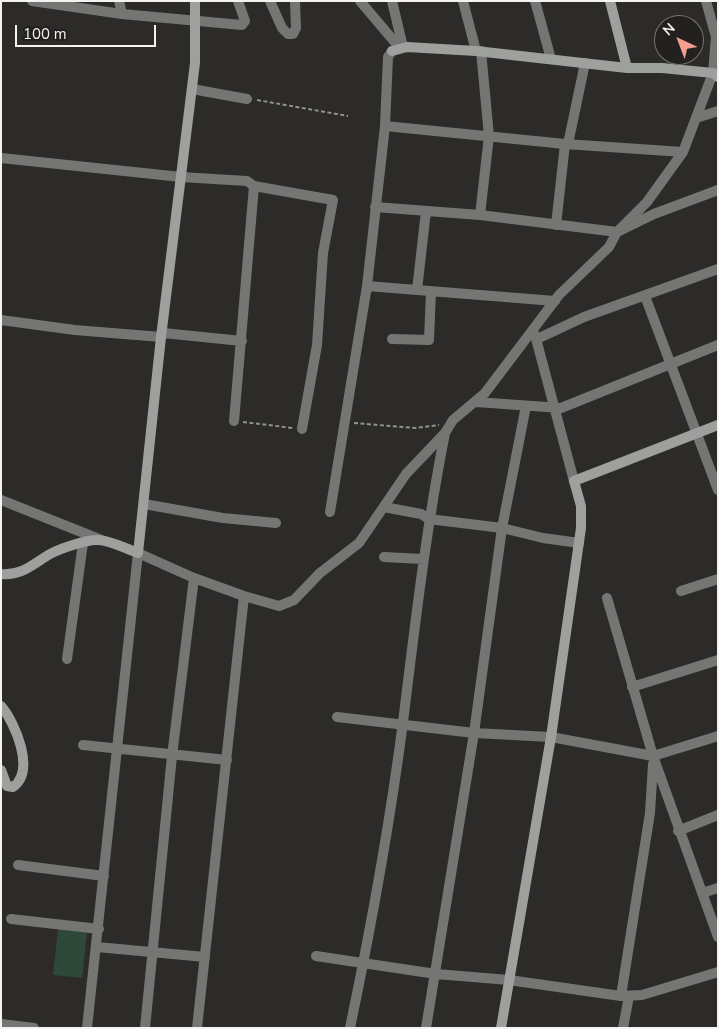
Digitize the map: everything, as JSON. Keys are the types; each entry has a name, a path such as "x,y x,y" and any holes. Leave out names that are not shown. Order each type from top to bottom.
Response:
{"street":[{"path":"32,1 122,14 242,25 245,21 238,1"},
{"path":"119,1 122,14"},
{"path":"87,1028 162,335 192,89 196,21 195,1"},
{"path":"270,1 282,28 288,34 293,34 296,28 294,1"},
{"path":"360,1 398,48"},
{"path":"392,1 398,48"},
{"path":"463,1 479,51 489,136 480,216"},
{"path":"536,1 551,59"},
{"path":"610,1 627,68"},
{"path":"1,500 138,553 194,578 244,596 279,606 294,600 320,573 359,543 406,474 445,433 452,420 476,402 535,335 555,301 609,247 617,232 647,202 683,152 715,75 717,37 706,1"},
{"path":"330,512 367,286 384,126 388,57 398,48 479,51 627,68 662,68 715,75"},
{"path":"556,225 567,144 585,63"},
{"path":"192,89 248,98"},
{"path":"696,118 718,111"},
{"path":"384,126 567,144 683,152"},
{"path":"1,158 182,177 247,181 254,186 333,200 323,253 317,345 302,429"},
{"path":"234,421 254,186"},
{"path":"375,207 480,216 617,232 654,214 718,190"},
{"path":"417,290 426,211"},
{"path":"535,335 718,268"},
{"path":"367,286 555,301"},
{"path":"392,339 429,340 431,291"},
{"path":"645,296 718,490"},
{"path":"1,320 75,330 242,341"},
{"path":"501,1028 551,737 578,542 581,506 535,335"},
{"path":"476,402 560,408 669,363 718,346"},
{"path":"426,1028 474,733 502,528 526,406"},
{"path":"574,481 718,425"},
{"path":"350,1028 363,964 403,723 422,559 445,433"},
{"path":"144,504 223,518 276,524"},
{"path":"384,508 421,514 429,519 502,528 543,538 578,542"},
{"path":"1,574 12,575 22,572 51,553 99,539"},
{"path":"68,659 83,543"},
{"path":"384,557 422,559"},
{"path":"145,1028 172,756 194,578"},
{"path":"681,591 718,579"},
{"path":"198,1028 244,596"},
{"path":"607,598 653,756 678,831 718,937"},
{"path":"632,686 718,660"},
{"path":"1,706 14,724 19,742 23,770 18,784 13,787 7,786 1,770"},
{"path":"337,717 403,723 474,733 551,737 653,756 718,736"},
{"path":"83,745 172,756 227,760"},
{"path":"623,1028 625,996 650,813 653,756"},
{"path":"678,831 718,815"},
{"path":"18,865 104,876"},
{"path":"702,893 718,888"},
{"path":"11,919 98,929"},
{"path":"97,947 205,957"},
{"path":"316,956 436,974 509,980 625,996 642,995 718,972"},
{"path":"1,1024 34,1028"}],"path":[{"path":"248,98 348,116"},
{"path":"345,422 415,428 441,425 452,420"},
{"path":"234,421 302,429"}],"green space":[{"path":"58,929 87,933 82,978 53,975"}]}
